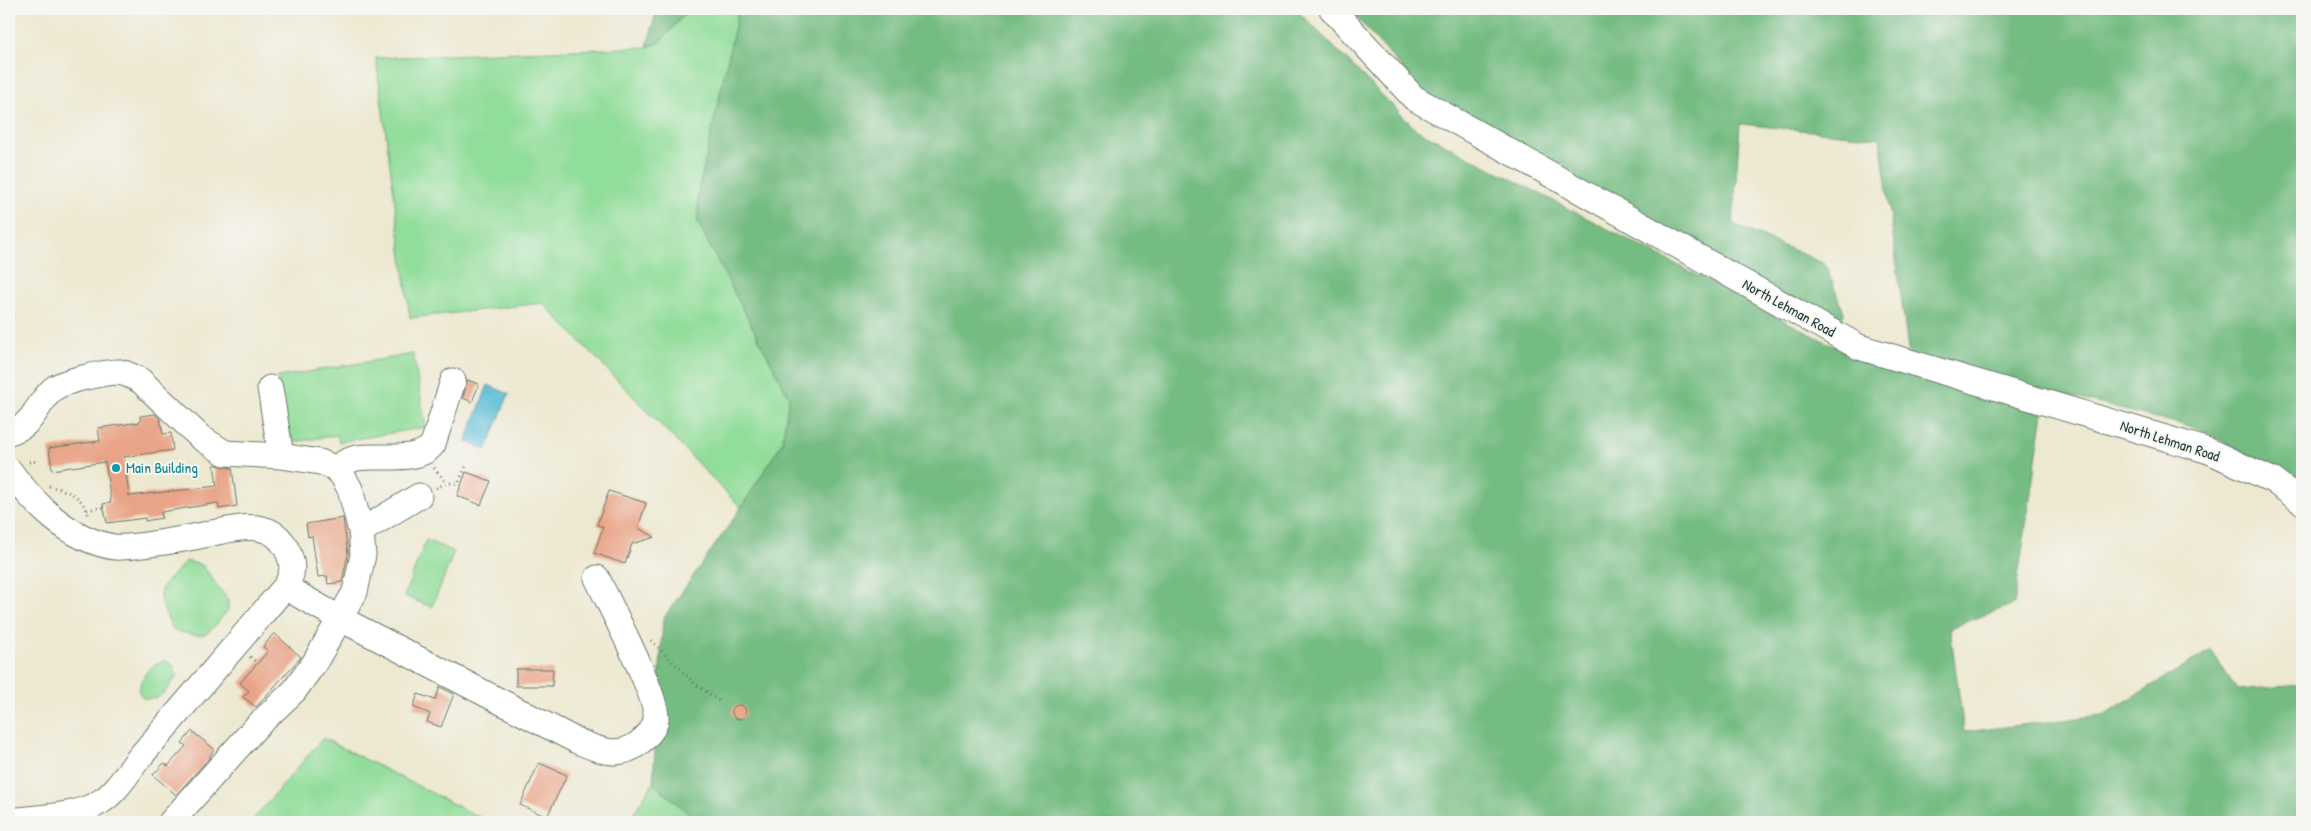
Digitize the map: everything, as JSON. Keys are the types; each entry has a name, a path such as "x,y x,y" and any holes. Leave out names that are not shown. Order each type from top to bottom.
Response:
{"street":[{"name":"North Lehman Road","path":"1332,9 1414,98 1859,347 2208,451 2274,481 2302,502"},
{"path":"9,432 21,429 35,415 45,398 54,388 68,382 117,372 129,374 140,381 200,437 225,453 280,456 320,462 335,468 342,475 350,489 361,531 363,555 354,592 315,662 294,691 256,727 171,822"},
{"path":"335,468 355,458 417,455 428,451 433,444 453,381"},
{"path":"270,388 280,456"},
{"path":"9,821 78,811 101,802 117,786 285,588 292,577 292,563 286,547 274,533 256,527 230,528 208,534 116,548 85,540 57,522 22,488 20,467"},
{"path":"361,531 419,496"},
{"path":"285,588 574,740 601,751 620,754 646,738 656,721 656,713 650,692 597,578"}],"path":[{"path":"419,496 447,483 458,483 466,466"},
{"path":"45,485 76,496 85,504 91,522"},
{"path":"87,510 104,508"},
{"path":"648,637 694,683 719,701"}],"green space":[{"path":"657,9 689,9 659,43 647,47"},
{"path":"689,9 737,9 737,17 698,194 698,223 789,397 782,443 741,508 543,303 410,318 376,58 647,47 659,43"},
{"path":"737,9 1296,9 1417,130 1849,354 2043,413 2014,604 1950,628 1964,732 2103,715 2211,650 2237,690 2302,685 2302,822 699,822 653,783 663,619 741,508 782,443 789,397 698,223 698,194 737,17"},
{"path":"1349,9 1887,9 1907,12 1913,9 2302,9 2302,489 2278,470 2200,429 1909,356 1880,138 1740,124 1733,224 1825,264 1844,313 1839,329 1435,105"},
{"path":"413,354 426,427 339,442 337,435 289,443 278,377"},
{"path":"426,540 454,552 432,607 404,596"},
{"path":"186,561 202,565 228,600 228,610 215,626 205,634 193,635 173,630 162,606 160,592 163,586"},
{"path":"165,661 172,664 177,676 167,690 159,696 150,699 143,698 139,692 141,682 150,668"},
{"path":"323,738 487,821 489,822 251,822"},
{"path":"653,783 699,822 628,822"}],"water":[{"path":"488,385 509,394 486,450 466,441"}],"building":[{"path":"467,380 479,384 472,402 463,398"},
{"name":"Main Building","path":"155,414 160,419 163,434 171,433 173,450 124,457 129,496 217,486 214,465 217,465 232,468 237,506 219,509 218,503 161,512 162,518 145,521 145,518 107,523 103,504 111,502 105,462 52,470 49,448 100,441 98,428 140,422 140,416"},
{"path":"466,472 491,481 481,505 457,496"},
{"path":"609,491 646,503 638,528 655,537 632,544 625,564 594,553 603,527 597,525"},
{"path":"343,518 348,554 342,582 328,584 327,576 318,577 312,536 308,537 306,524"},
{"path":"274,633 301,657 256,707 243,697 249,691 240,683 268,651 263,647"},
{"path":"516,669 553,669 552,686 516,686"},
{"path":"440,687 454,694 441,727 427,722 430,714 413,707 418,694 435,700"},
{"path":"736,705 742,705 746,712 742,719 736,719 732,715 732,709"},
{"path":"192,731 214,749 209,758 176,795 153,775 164,763 168,766 186,746 182,743"},
{"path":"539,763 567,775 547,817 520,805"}],"place":[{"name":"Main Building","path":"116,468"}]}
